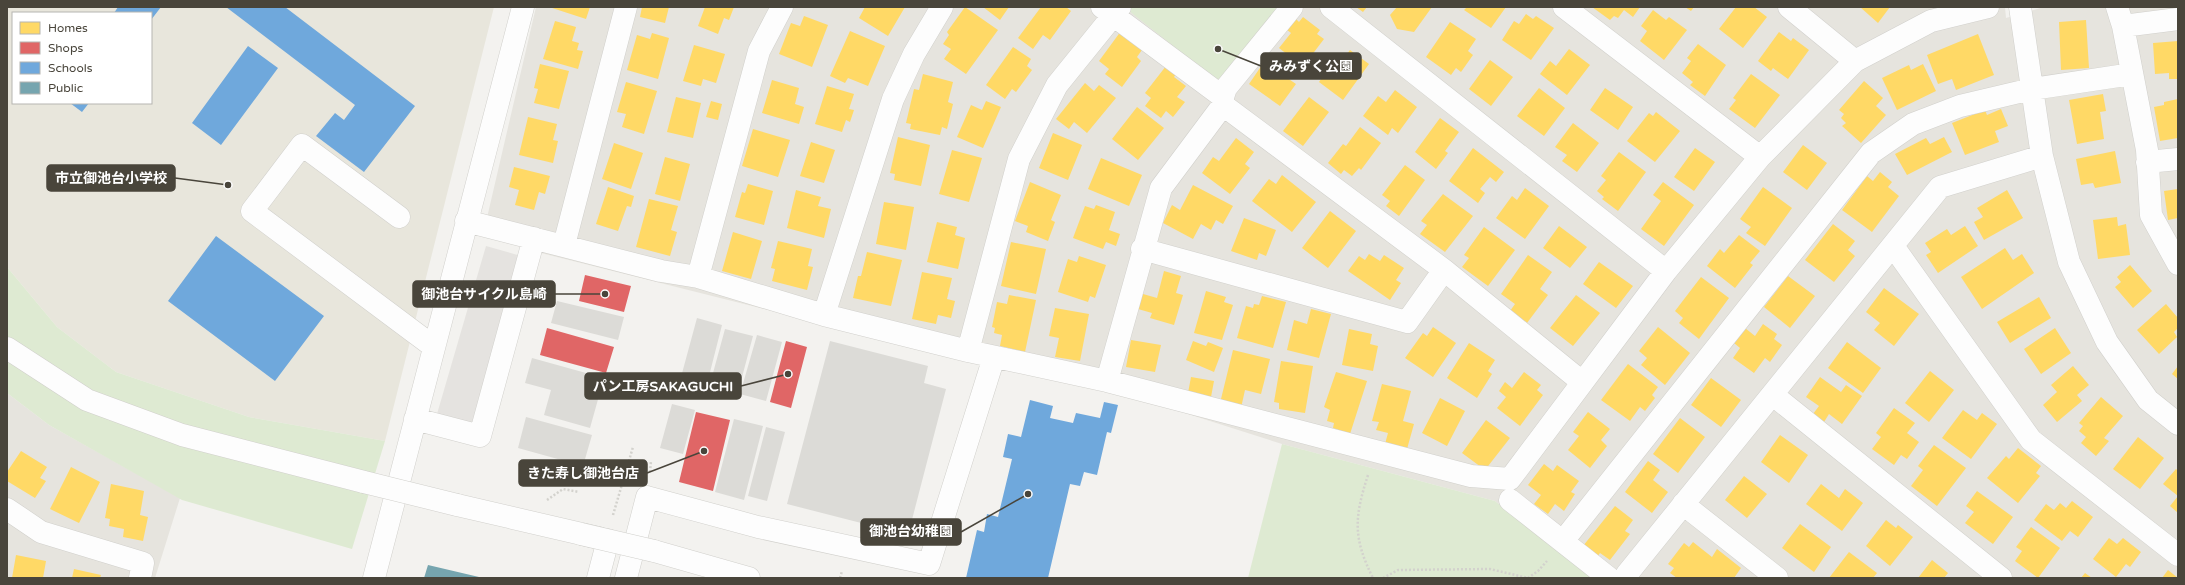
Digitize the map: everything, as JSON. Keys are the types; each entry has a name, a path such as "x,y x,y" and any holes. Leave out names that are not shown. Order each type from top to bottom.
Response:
{"street":[{"path":"374,578 523,7"},
{"path":"564,245 626,7"},
{"path":"698,277 759,52 782,7"},
{"path":"824,315 893,99 914,54 942,7"},
{"path":"1107,381 1142,249 1161,188 1223,101 1226,88 1292,7"},
{"path":"1331,7 1666,271"},
{"path":"1564,7 1760,157"},
{"path":"1789,7 1855,61"},
{"path":"466,221 661,271 698,277 824,315 968,351 1107,381 1471,476 1510,479 1666,271 1760,157 1855,61 1928,14 1988,7"},
{"path":"2020,7 2042,156 2068,262 2107,342 2148,400 2178,424"},
{"path":"968,351 1019,159 1057,85 1112,10 1223,101 1444,270 1582,382"},
{"path":"2178,19 2120,16 2132,74 2147,162 2151,215 2178,264"},
{"path":"1562,542 1871,152 1912,124 1960,106 2032,89 2132,74"},
{"path":"399,217 302,145 252,211 434,347"},
{"path":"1626,578 1627,574 1683,504 1940,187 2042,156"},
{"path":"2147,162 2178,159"},
{"path":"415,419 480,436 534,238"},
{"path":"1893,246 2031,440 2178,555"},
{"path":"1142,249 1407,322 1444,270"},
{"path":"7,348 87,400 182,435 364,482 581,534 608,533 654,552 749,578"},
{"path":"626,578 647,497 758,527 929,564 994,357"},
{"path":"1773,394 2000,578"},
{"path":"1510,500 1609,578"},
{"path":"1683,504 1777,578"},
{"path":"7,509 41,532 143,564 140,578"},
{"path":"598,578 608,533"}],"path":[{"path":"608,533 633,447"},
{"path":"1373,578 1359,546 1357,528 1363,491 1376,451"},
{"path":"1383,578 1398,570 1490,569 1528,578 1538,571 1562,542"}],"shaded area":[{"path":"7,7 494,7 385,441 249,417 116,372 57,327 7,267"},
{"path":"536,7 2005,7 2006,18 2044,7 2178,7 2178,578 1592,578 1495,501 1282,444 1122,393 916,347 541,253 483,235"},
{"path":"486,246 521,256 473,424 437,414"},
{"path":"7,393 49,425 180,498 155,578 7,578"}],"green space":[{"path":"1131,7 1292,7 1226,88 1128,10"},
{"path":"7,267 57,327 116,372 249,417 385,441 352,549 182,500 49,425 7,393"},
{"path":"1282,444 1495,501 1592,578 1248,578"}],"building: Homes":[{"path":"549,7 590,7 586,19"},
{"path":"642,7 669,7 665,23 640,17"},
{"path":"705,7 734,7 729,20 724,18 718,34 698,26"},
{"path":"865,7 905,7 888,36 859,18"},
{"path":"965,7 998,30 966,74 944,59 951,49 943,44 949,35 947,32"},
{"path":"983,7 1009,7 1000,20"},
{"path":"1041,7 1066,7 1071,11 1050,40 1043,35 1033,49 1018,38"},
{"path":"1356,7 1367,7 1363,12"},
{"path":"1397,7 1432,7 1414,32 1397,29 1390,15"},
{"path":"1467,7 1506,7 1491,28 1464,10"},
{"path":"1592,7 1640,7 1633,17 1624,10 1618,18 1614,16 1610,20"},
{"path":"1685,7 1694,7 1691,11"},
{"path":"1736,7 1754,7 1767,17 1743,48 1719,29"},
{"path":"1860,7 1890,7 1878,23"},
{"path":"1653,10 1666,20 1669,17 1687,30 1664,60 1640,41 1647,31 1641,26"},
{"path":"1526,14 1533,19 1536,16 1554,28 1531,60 1502,40 1514,21 1519,24"},
{"path":"804,16 828,25 812,67 779,54 791,23 800,26"},
{"path":"1303,17 1320,30 1317,34 1324,39 1305,64 1299,60 1297,62 1279,48 1291,33 1286,29 1295,18 1299,22"},
{"path":"2086,20 2089,68 2061,70 2059,22"},
{"path":"555,21 576,27 572,41 579,43 577,50 583,51 578,69 543,59"},
{"path":"1450,22 1476,39 1468,51 1473,55 1461,72 1456,68 1451,75 1426,57"},
{"path":"850,31 885,46 868,86 848,78 845,83 830,76"},
{"path":"1121,31 1144,47 1137,57 1141,61 1122,87 1105,74 1109,69 1099,61"},
{"path":"1779,32 1791,41 1793,38 1809,50 1788,79 1773,68 1771,71 1758,61"},
{"path":"652,33 669,38 658,79 627,70 637,35 650,39"},
{"path":"1978,34 1994,75 1956,90 1952,79 1938,84 1927,55"},
{"path":"2178,41 2178,79 2169,79 2169,73 2155,74 2153,43"},
{"path":"1698,44 1726,65 1705,96 1690,85 1693,82 1682,73 1691,61 1687,58"},
{"path":"694,45 725,54 716,83 703,79 701,86 683,81"},
{"path":"1013,47 1031,59 1027,66 1032,70 1016,92 1012,89 1005,99 986,85"},
{"path":"1569,49 1590,65 1567,95 1540,74 1550,61 1556,66"},
{"path":"1350,50 1369,64 1343,100 1319,82 1332,63 1337,67"},
{"path":"1490,60 1513,77 1491,106 1469,89"},
{"path":"1264,62 1296,84 1280,106 1249,84"},
{"path":"540,64 569,71 559,109 534,103 538,89 534,88"},
{"path":"1923,64 1936,91 1897,110 1882,78 1909,65 1911,70"},
{"path":"1166,66 1176,74 1174,77 1186,86 1177,97 1185,102 1173,117 1166,111 1161,118 1145,106 1151,98 1145,93"},
{"path":"923,74 953,82 948,102 953,104 947,129 942,127 940,135 910,129 911,124 906,123 914,89 919,90"},
{"path":"1751,74 1780,95 1755,128 1729,109 1736,100 1733,98"},
{"path":"772,80 799,88 795,104 804,107 799,124 762,113"},
{"path":"1864,81 1883,98 1876,106 1886,115 1861,143 1842,126 1846,123 1841,118 1844,114 1839,110"},
{"path":"626,82 657,91 644,134 622,127 626,114 617,112"},
{"path":"1085,83 1094,91 1099,85 1116,98 1087,133 1074,122 1069,129 1056,119"},
{"path":"827,86 854,94 849,109 854,110 850,122 846,120 842,132 815,124"},
{"path":"1539,88 1565,108 1544,136 1517,116"},
{"path":"1605,88 1633,107 1618,130 1590,110"},
{"path":"1395,90 1417,107 1398,133 1392,128 1388,135 1363,116 1378,96 1386,102"},
{"path":"2103,94 2106,111 2100,112 2104,139 2077,144 2069,100"},
{"path":"676,97 701,103 693,138 667,132"},
{"path":"1309,97 1329,112 1303,146 1283,131"},
{"path":"2178,99 2178,138 2160,141 2154,107 2164,105 2164,102"},
{"path":"711,101 722,104 718,120 706,117"},
{"path":"986,101 1001,107 983,148 957,137 971,105 982,110"},
{"path":"1137,107 1164,128 1138,160 1112,139"},
{"path":"2001,109 2008,126 1995,131 1999,142 1965,155 1952,123 1985,110 1987,115"},
{"path":"1656,112 1680,131 1655,162 1627,141 1649,113 1653,116"},
{"path":"528,117 557,124 553,140 558,141 553,163 519,155"},
{"path":"1440,118 1459,132 1445,151 1448,153 1436,169 1415,152"},
{"path":"1573,123 1599,143 1577,172 1562,161 1567,155 1555,147"},
{"path":"1360,127 1381,143 1361,170 1359,168 1352,176 1344,170 1341,174 1328,163 1343,144 1346,146"},
{"path":"753,129 790,140 778,177 742,166"},
{"path":"1053,133 1082,145 1068,180 1039,168"},
{"path":"898,137 930,145 921,186 894,180 895,174 890,173"},
{"path":"1944,137 1952,152 1907,175 1895,154 1926,138 1930,144"},
{"path":"1236,138 1254,152 1245,164 1250,168 1230,194 1202,173 1213,157 1219,161"},
{"path":"811,142 835,150 824,183 800,176"},
{"path":"614,143 643,153 631,189 602,179"},
{"path":"1803,145 1827,163 1807,190 1783,172"},
{"path":"1473,148 1504,172 1496,182 1490,177 1480,189 1485,193 1478,203 1449,181"},
{"path":"1695,148 1715,162 1694,191 1674,177"},
{"path":"952,150 982,158 969,202 939,194"},
{"path":"2115,151 2121,183 2095,188 2093,183 2081,185 2076,159"},
{"path":"1619,152 1646,172 1618,211 1602,199 1604,197 1597,191 1606,180 1601,176"},
{"path":"665,157 690,164 680,201 655,194"},
{"path":"1101,158 1142,175 1129,206 1088,189"},
{"path":"1405,165 1425,180 1399,216 1386,206 1390,201 1382,195"},
{"path":"514,167 550,176 545,194 539,192 534,210 515,205 519,190 509,187"},
{"path":"1880,172 1892,182 1888,187 1899,196 1872,232 1842,210 1867,176 1873,181"},
{"path":"1282,175 1316,202 1292,232 1252,201 1269,179 1276,184"},
{"path":"1030,182 1061,195 1051,220 1055,222 1048,241 1026,232 1028,226 1015,221"},
{"path":"1663,182 1694,205 1664,246 1641,229 1661,201 1653,195"},
{"path":"748,184 773,191 764,225 735,217 742,192 745,193"},
{"path":"1193,185 1233,206 1223,224 1216,220 1211,230 1201,224 1193,239 1163,223 1172,205 1180,210"},
{"path":"608,187 634,196 631,207 627,206 618,231 596,224"},
{"path":"1763,187 1792,208 1765,246 1746,233 1751,227 1740,219"},
{"path":"1525,188 1549,206 1525,239 1496,218 1512,196 1517,200"},
{"path":"2178,189 2178,218 2168,220 2164,191"},
{"path":"796,190 821,197 818,206 831,209 824,238 787,228"},
{"path":"2007,190 2023,218 1984,240 1974,222 1983,217 1977,208"},
{"path":"1443,194 1473,216 1445,252 1420,234 1427,225 1421,221"},
{"path":"649,199 678,206 671,230 677,232 670,256 636,247"},
{"path":"884,202 914,207 906,250 876,244"},
{"path":"1096,205 1115,212 1109,230 1120,234 1116,246 1106,242 1103,249 1073,238 1085,206 1094,209"},
{"path":"1330,211 1356,231 1328,268 1302,248"},
{"path":"2117,217 2118,226 2126,224 2130,255 2098,259 2093,220"},
{"path":"1244,218 1276,230 1266,256 1259,253 1257,260 1231,251"},
{"path":"937,222 957,227 955,235 965,238 958,269 927,262"},
{"path":"1833,224 1855,241 1848,250 1855,256 1834,282 1805,260"},
{"path":"1559,226 1587,247 1570,268 1543,248"},
{"path":"1965,226 1978,246 1938,273 1926,255 1931,252 1925,243 1947,229 1951,235"},
{"path":"1484,227 1515,250 1488,286 1462,267 1469,258 1464,255"},
{"path":"733,232 762,241 751,279 722,271"},
{"path":"1739,235 1760,251 1750,263 1753,265 1735,288 1707,266 1720,249 1724,253"},
{"path":"778,241 812,249 808,266 813,267 807,290 772,281 775,269 771,268"},
{"path":"1011,242 1046,249 1036,294 1001,286"},
{"path":"2005,248 2013,260 2022,254 2034,273 1982,309 1961,277"},
{"path":"867,252 902,260 891,306 853,298 858,276 861,276"},
{"path":"1369,254 1380,261 1384,255 1404,268 1396,280 1401,283 1390,300 1348,271 1359,256 1365,260"},
{"path":"1528,255 1552,272 1540,289 1548,295 1527,323 1510,311 1515,304 1501,294"},
{"path":"1079,256 1106,265 1095,298 1090,296 1088,302 1058,292 1068,259 1077,262"},
{"path":"1599,262 1633,286 1616,308 1583,284"},
{"path":"2130,265 2152,291 2133,308 2115,287 2121,282 2117,277"},
{"path":"1164,271 1181,276 1176,293 1183,295 1174,325 1150,318 1152,313 1138,309 1143,294 1157,298"},
{"path":"922,272 952,278 947,299 955,301 951,318 938,315 936,324 912,319"},
{"path":"1788,276 1815,296 1790,328 1764,307"},
{"path":"1701,277 1729,298 1699,339 1679,323 1683,318 1675,311"},
{"path":"1884,288 1919,314 1894,346 1874,330 1880,323 1866,312"},
{"path":"1206,291 1226,297 1224,302 1233,305 1222,340 1194,333"},
{"path":"1009,295 1036,300 1025,352 1000,346 1002,335 994,333 995,328 992,327 997,302 1007,304"},
{"path":"1576,295 1600,313 1573,346 1550,328"},
{"path":"1262,296 1286,302 1273,348 1237,338 1246,306 1253,308 1254,304 1259,305"},
{"path":"2039,297 2051,318 2010,343 1997,322"},
{"path":"2166,304 2178,318 2178,328 2174,332 2177,337 2159,354 2137,330"},
{"path":"1055,308 1089,314 1080,361 1055,357 1059,338 1049,336"},
{"path":"1311,309 1331,314 1319,358 1287,350 1294,320 1307,324"},
{"path":"1763,324 1777,334 1774,339 1782,345 1770,362 1765,358 1754,373 1733,358 1740,348 1734,343 1745,328 1755,336"},
{"path":"1433,327 1456,343 1433,377 1405,358 1423,333 1427,336"},
{"path":"1658,327 1690,353 1665,385 1641,365 1647,358 1639,351"},
{"path":"2055,328 2071,353 2041,374 2024,349"},
{"path":"1349,329 1372,334 1370,344 1378,346 1373,371 1342,365"},
{"path":"1131,340 1161,345 1155,372 1126,367"},
{"path":"1193,341 1206,346 1208,342 1223,348 1214,372 1186,360"},
{"path":"1847,342 1881,368 1863,393 1828,368"},
{"path":"1469,343 1495,360 1488,371 1492,374 1477,398 1447,378"},
{"path":"1233,350 1270,359 1261,394 1245,390 1241,408 1220,403"},
{"path":"1281,361 1313,366 1305,413 1279,409 1279,403 1274,402"},
{"path":"1628,364 1658,387 1652,395 1655,398 1645,411 1640,407 1630,421 1601,400"},
{"path":"2073,366 2089,385 2077,395 2082,401 2057,422 2043,405 2057,392 2051,385"},
{"path":"2178,366 2178,379 2172,374"},
{"path":"1930,371 1954,390 1929,422 1905,403"},
{"path":"1336,372 1367,381 1350,434 1333,428 1334,423 1327,421 1330,410 1324,407"},
{"path":"1524,372 1541,385 1537,390 1543,395 1520,426 1497,408 1506,397 1499,391 1505,382 1512,388"},
{"path":"1191,377 1214,381 1211,397 1188,393"},
{"path":"1820,377 1841,392 1846,385 1862,396 1842,424 1829,414 1824,422 1813,414 1819,406 1806,397"},
{"path":"1711,378 1741,400 1721,427 1691,405"},
{"path":"1382,384 1411,391 1403,421 1414,424 1407,449 1385,444 1388,433 1376,430 1379,422 1372,421"},
{"path":"2101,397 2123,416 2104,438 2109,441 2096,456 2081,443 2086,437 2079,431 2083,426 2079,423"},
{"path":"1440,398 1465,411 1447,446 1422,433"},
{"path":"1894,408 1915,423 1907,433 1919,442 1907,459 1901,455 1894,465 1872,449 1881,437 1876,433"},
{"path":"1963,410 1977,420 1982,413 1997,424 1971,459 1942,438"},
{"path":"1588,412 1610,429 1601,440 1607,446 1590,468 1568,450 1579,436 1573,432"},
{"path":"1680,418 1705,437 1678,473 1653,454"},
{"path":"1486,420 1510,438 1485,470 1462,453"},
{"path":"1780,435 1808,455 1789,483 1761,462"},
{"path":"2138,437 2164,458 2140,489 2113,469"},
{"path":"1934,445 1966,468 1937,506 1911,486 1923,470 1918,466"},
{"path":"2018,448 2041,466 2036,473 2040,476 2018,503 1987,478 2006,456 2009,459"},
{"path":"21,451 47,467 40,478 46,481 35,498 7,481 7,472"},
{"path":"1648,461 1660,470 1653,480 1668,492 1652,513 1625,492"},
{"path":"1544,464 1553,471 1557,465 1579,481 1571,492 1575,494 1564,511 1555,504 1548,514 1534,504 1541,495 1528,485"},
{"path":"71,467 100,482 79,523 50,509"},
{"path":"2176,469 2178,471 2178,496 2163,484"},
{"path":"1744,476 1767,494 1747,518 1725,500"},
{"path":"111,484 144,491 140,515 148,517 143,541 123,537 124,529 109,526 110,519 105,518"},
{"path":"1821,484 1839,498 1845,489 1863,503 1842,531 1806,504"},
{"path":"1977,491 2013,517 1993,544 1965,523 1974,512 1966,506"},
{"path":"2178,496 2178,513 2170,506"},
{"path":"2072,501 2093,517 2078,537 2070,531 2062,541 2034,520 2046,504 2054,510 2060,503 2066,508"},
{"path":"1615,506 1633,520 1625,531 1630,534 1610,560 1600,553 1597,557 1583,546"},
{"path":"1886,520 1896,528 1898,525 1913,537 1890,566 1866,546"},
{"path":"1800,524 1831,547 1814,572 1782,548"},
{"path":"2031,527 2060,548 2038,578 2015,561 2022,551 2016,547"},
{"path":"2109,538 2117,544 2123,538 2141,552 2130,567 2126,564 2116,577 2093,559"},
{"path":"1693,542 1712,557 1717,549 1741,568 1734,578 1677,578 1670,573 1674,568 1668,564 1684,543 1689,547"},
{"path":"1849,552 1877,573 1873,578 1829,578"},
{"path":"16,555 46,561 43,578 12,578"},
{"path":"1932,560 1948,573 1944,578 1918,578"},
{"path":"74,569 101,575 100,578 72,578"},
{"path":"2168,570 2178,578 2162,578"},
{"path":"2085,573 2092,578 2081,578"}],"building: Shops":[{"path":"585,275 631,286 624,312 579,301"},
{"path":"547,328 614,347 606,373 540,355"},
{"path":"786,341 807,347 791,408 770,402"},
{"path":"696,412 730,420 713,491 679,482"}],"building: Schools":[{"path":"118,7 161,7 152,19 152,12 115,12"},
{"path":"226,7 285,7 415,106 364,172 316,136 335,113 344,120 355,105"},
{"path":"248,46 278,68 221,145 192,123"},
{"path":"71,104 88,104 82,112"},
{"path":"216,236 324,316 275,381 168,301"},
{"path":"1030,400 1053,406 1050,418 1073,423 1076,413 1100,418 1104,402 1118,405 1111,433 1107,432 1097,475 1084,472 1080,486 1070,484 1048,578 966,578 977,530 984,532 987,514 998,517 1012,459 1003,457 1008,434 1021,437"}],"building: Public":[{"path":"428,565 479,577 479,578 424,578"}],"building: Other":[{"path":"557,301 624,317 618,340 551,323"},
{"path":"697,318 722,325 707,384 681,377"},
{"path":"725,329 753,336 738,392 710,384"},
{"path":"757,335 782,342 766,401 740,394"},
{"path":"830,341 928,366 924,383 946,389 908,535 787,504"},
{"path":"532,358 604,378 590,428 544,415 551,390 525,383"},
{"path":"672,404 695,410 683,454 660,448"},
{"path":"526,417 592,435 583,466 518,448"},
{"path":"734,419 763,426 744,500 715,492"},
{"path":"766,427 785,432 767,501 748,496"}],"place":[{"name":"みみずく公園","path":"1218,49"},
{"name":"市立御池台小学校","path":"228,185"},
{"name":"御池台サイクル島崎","path":"605,294"},
{"name":"パン工房SAKAGUCHI","path":"788,374"},
{"name":"きた寿し御池台店","path":"704,451"},
{"name":"御池台幼稚園","path":"1028,494"}]}
